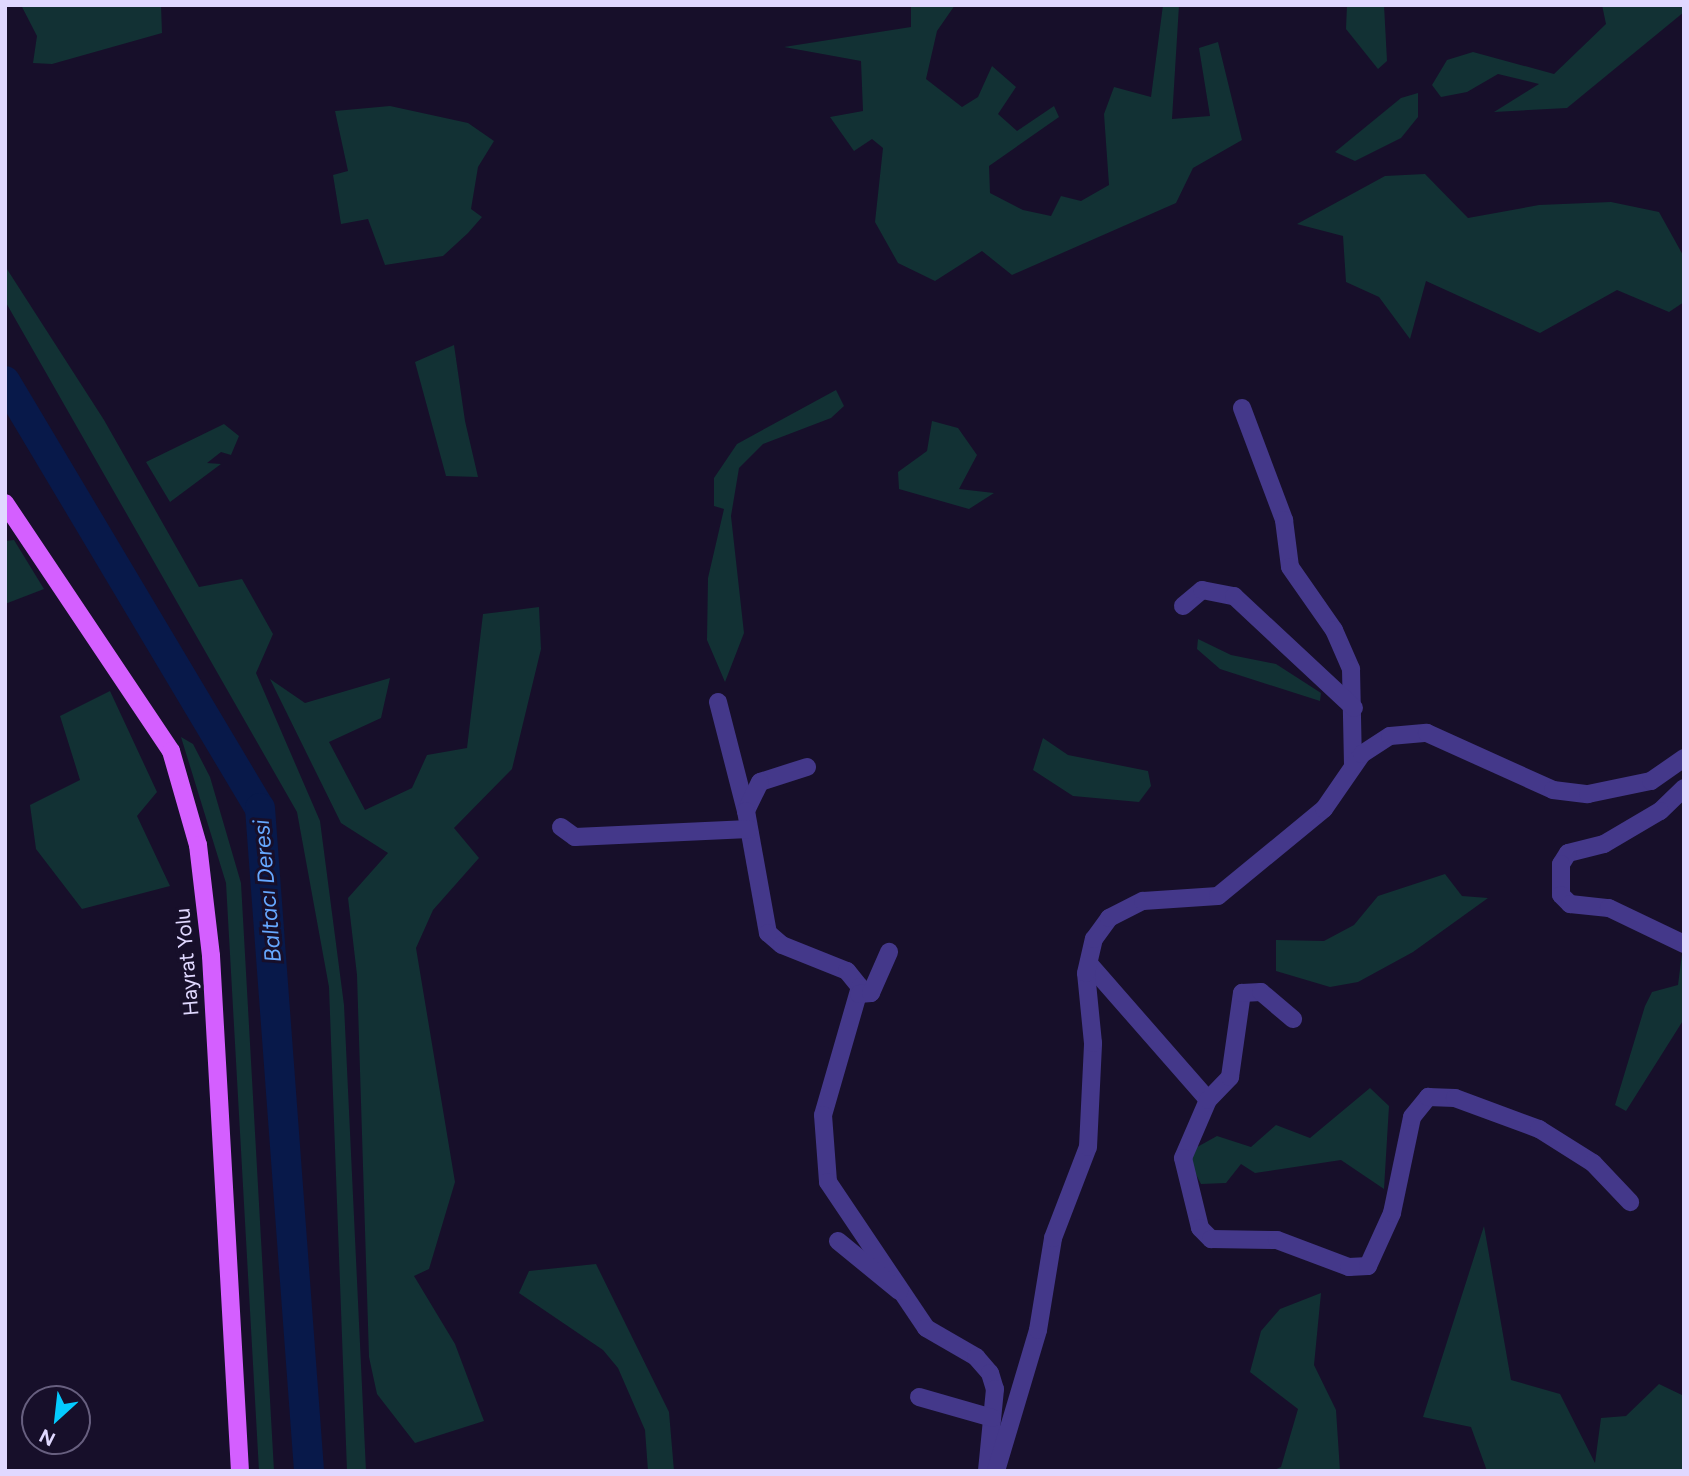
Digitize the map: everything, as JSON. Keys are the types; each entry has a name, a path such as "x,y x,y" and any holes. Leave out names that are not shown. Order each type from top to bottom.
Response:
{"main road":[{"name":"Hayrat Yolu","path":"5,503 171,751 198,845 211,956 240,1471"}],"street":[{"path":"996,1471 1038,1330 1053,1238 1088,1147 1090,965 1094,939 1109,918 1143,901 1218,896 1324,809 1342,791 1353,765 1354,708 1351,669 1334,630 1290,566 1284,520 1242,408"},
{"path":"1182,606 1202,590 1234,596 1354,708"},
{"path":"718,702 748,820 768,933 782,945 847,971 859,994 823,1115 824,1159 828,1182 910,1300 926,1328 976,1357 990,1373 992,1419 987,1471"},
{"path":"1353,765 1390,736 1427,733 1553,790 1588,794 1651,781 1684,758"},
{"path":"748,820 760,782 807,767"},
{"path":"1684,788 1660,811 1604,844 1568,853 1561,864 1561,895 1570,904 1609,908 1684,944"},
{"path":"561,827 575,837 748,820"},
{"path":"859,994 871,993 889,952"},
{"path":"1090,965 1208,1100"},
{"path":"1293,1019 1261,992 1242,993 1230,1077 1208,1100 1183,1158 1200,1228 1211,1239 1277,1240 1349,1267 1368,1266 1392,1213 1412,1117 1428,1097 1455,1098 1539,1129 1593,1163 1630,1202"},
{"path":"838,1241 910,1300"},
{"path":"919,1397 992,1419"}],"green space":[{"path":"21,5 161,5 162,33 52,64 33,63 37,36"},
{"path":"911,5 955,5 937,31 926,79 962,107 978,97 992,66 1016,87 998,114 1017,131 1054,106 1059,117 989,166 990,193 1023,210 1051,216 1061,196 1081,201 1109,185 1104,114 1114,87 1151,97 1163,5 1179,5 1172,119 1210,116 1199,48 1218,42 1242,140 1193,168 1176,203 1012,275 982,251 935,281 898,263 875,222 883,148 872,139 854,151 830,117 863,111 861,61 784,47 911,27"},
{"path":"1347,5 1384,5 1387,61 1378,69 1346,29"},
{"path":"1602,5 1684,5 1684,12 1567,108 1494,112 1539,84 1498,74 1467,92 1441,97 1432,85 1447,60 1473,52 1554,74 1606,24"},
{"path":"1418,93 1418,117 1401,138 1355,161 1335,152 1401,98"},
{"path":"390,106 468,123 494,141 478,167 471,209 482,217 443,256 385,265 368,219 341,224 333,175 348,171 335,111"},
{"path":"1425,174 1468,218 1539,205 1611,202 1659,212 1684,257 1684,302 1669,312 1617,290 1540,333 1426,281 1410,339 1379,297 1346,282 1343,236 1297,224 1385,176"},
{"path":"5,266 104,420 199,587 242,579 273,634 256,673 320,821 344,1005 366,1471 347,1471 329,987 297,812 5,301"},
{"path":"454,345 465,421 478,477 446,476 415,362"},
{"path":"836,390 844,406 831,418 763,444 739,468 731,516 744,633 725,682 707,640 708,578 724,509 714,506 714,478 737,444"},
{"path":"932,421 958,428 977,455 959,489 994,493 969,509 899,489 898,472 927,451"},
{"path":"224,424 239,436 231,455 221,452 207,463 221,464 170,502 146,462"},
{"path":"14,540 44,589 5,604 5,541"},
{"path":"539,607 541,649 512,769 454,828 479,858 433,910 416,948 455,1182 429,1269 414,1276 455,1344 484,1421 415,1443 377,1394 369,1357 357,975 348,898 388,853 341,823 270,679 305,703 390,678 381,718 329,742 365,810 412,788 427,755 467,748 483,614"},
{"path":"1198,639 1231,655 1276,664 1321,693 1320,701 1220,669 1197,649"},
{"path":"110,691 157,792 137,816 170,886 82,909 36,849 30,805 80,780 60,716"},
{"path":"181,737 193,744 210,777 241,883 274,1471 259,1471 226,883"},
{"path":"1043,738 1068,755 1148,771 1151,786 1139,802 1073,796 1033,770"},
{"path":"1445,874 1462,896 1488,898 1413,952 1358,982 1330,987 1276,971 1276,940 1324,941 1354,925 1378,896"},
{"path":"1684,938 1684,1019 1626,1111 1615,1105 1645,1006 1652,992 1678,985"},
{"path":"1370,1088 1389,1106 1384,1189 1341,1160 1255,1173 1241,1164 1226,1183 1201,1184 1191,1165 1190,1151 1217,1136 1251,1147 1276,1125 1310,1138"},
{"path":"1484,1226 1511,1380 1560,1394 1595,1463 1601,1418 1626,1416 1659,1384 1684,1396 1684,1471 1487,1471 1471,1427 1423,1417"},
{"path":"596,1264 669,1412 674,1471 648,1471 645,1430 618,1368 603,1350 519,1293 529,1271"},
{"path":"1321,1293 1314,1365 1336,1410 1340,1471 1272,1471 1281,1467 1298,1409 1250,1372 1261,1331 1280,1309"}],"waterway":[{"name":"Baltacı Deresi","path":"5,381 260,808 309,1471"}]}
